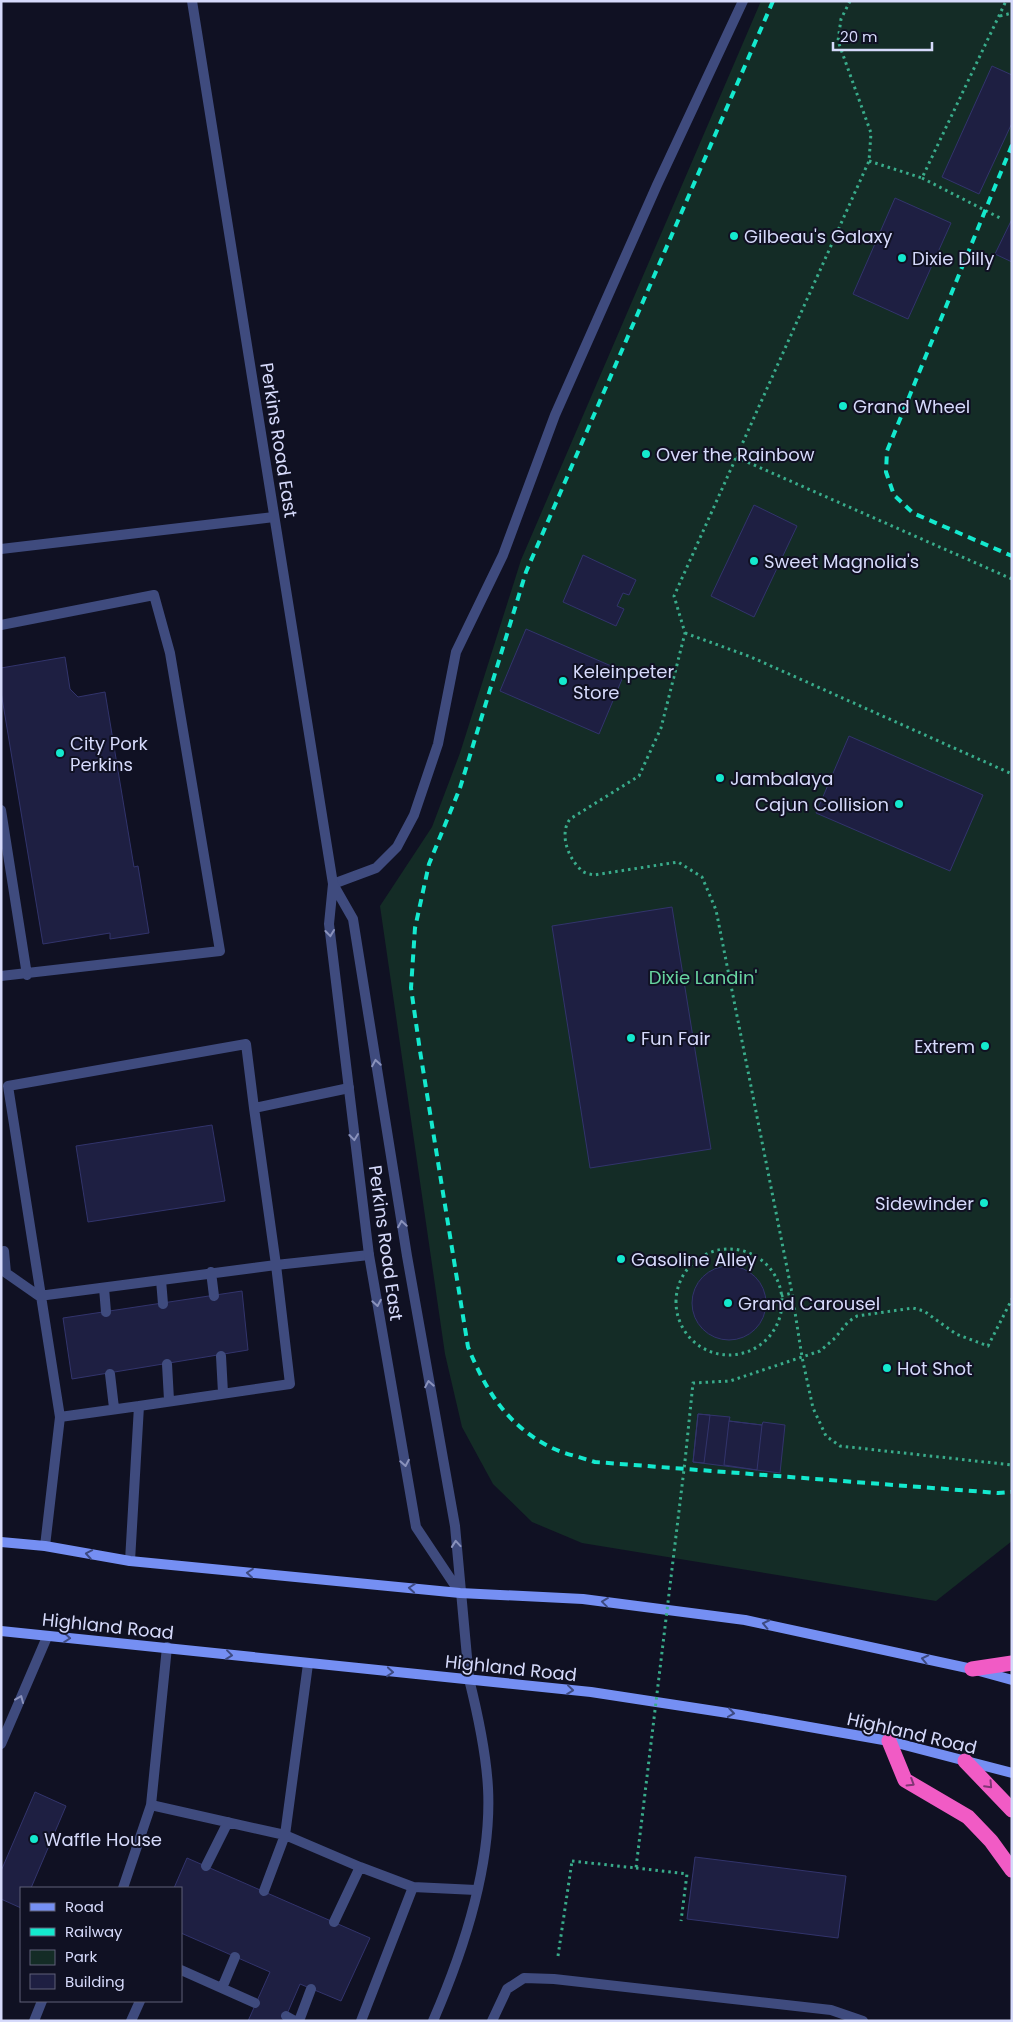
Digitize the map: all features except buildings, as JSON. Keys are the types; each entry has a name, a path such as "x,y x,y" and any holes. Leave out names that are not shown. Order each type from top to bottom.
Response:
{"highway":[{"path":"972,1669 1012,1663"},
{"path":"889,1742 905,1780 968,1817 991,1841 1012,1870"},
{"path":"965,1761 1012,1810"}],"main road":[{"path":"1,1542 45,1546 130,1561 460,1593 583,1599 745,1620 972,1669 1012,1680"},
{"name":"Highland Road","path":"1,1631 600,1694 741,1715 889,1742 1012,1773"}],"street":[{"name":"Perkins Road East","path":"192,1 333,884 329,924 369,1255 416,1527 460,1593"},
{"path":"333,884 376,868 396,847 414,815 438,744 456,652 503,555 559,406 657,185 743,1"},
{"path":"1,549 274,517"},
{"path":"1,625 154,595 170,653 220,951 1,976"},
{"path":"1,810 27,974"},
{"name":"Perkins Road East","path":"333,884 353,919 407,1256 455,1526 469,1679 479,1718 488,1789 486,1849 472,1912 450,1980 433,2021"},
{"path":"1,1095 8,1086 246,1044 290,1384 60,1417"},
{"path":"8,1086 60,1417 45,1546"},
{"path":"254,1108 348,1088"},
{"path":"4,1251 6,1273 40,1296 211,1272 369,1255"},
{"path":"211,1272 214,1296"},
{"path":"161,1280 163,1304"},
{"path":"104,1288 106,1312"},
{"path":"221,1356 223,1393"},
{"path":"167,1364 169,1400"},
{"path":"110,1374 114,1408"},
{"path":"130,1561 139,1406"},
{"path":"1,1744 47,1636"},
{"path":"123,1887 151,1805 167,1648"},
{"path":"264,1891 285,1835 308,1664"},
{"path":"151,1805 285,1835 413,1887 476,1890"},
{"path":"206,1866 228,1822"},
{"path":"334,1922 360,1867"},
{"path":"361,2021 413,1887"},
{"path":"222,1988 235,1957"},
{"path":"182,1970 255,2003"},
{"path":"492,2021 507,1990 524,1978 554,1979 831,2010 859,2018 863,2021"},
{"path":"300,2021 311,1989"},
{"path":"34,2021 42,2002"},
{"path":"131,2021 140,2002"}],"path":[{"path":"850,1 841,19 838,40 871,133 869,161 674,596 685,633 661,728 639,776 570,819 566,825 564,835 571,858 581,871 594,876 678,862 702,877 716,910 813,1408 826,1436 840,1446 1012,1465"},
{"path":"922,178 1006,1"},
{"path":"1000,16 1012,13"},
{"path":"869,161 922,178 1000,218"},
{"path":"736,457 1012,580"},
{"path":"685,633 751,657 1012,774"},
{"path":"727,1249 745,1252 760,1260 772,1272 780,1288 781,1296 782,1305 778,1322 770,1337 756,1348 740,1354 723,1355 706,1350 692,1340 682,1326 677,1309 677,1291 684,1275 695,1262 710,1253 727,1249"},
{"path":"781,1296 792,1294"},
{"path":"636,1868 693,1383 730,1381 820,1351 835,1338 848,1322 857,1316 913,1308 924,1311 956,1334 988,1346 1012,1299"},
{"path":"554,1979 572,1860 687,1874 681,1920"}],"green space":[{"name":"Dixie Landin'","path":"761,1 1012,1 1012,1541 936,1601 582,1543 532,1522 493,1484 462,1427 445,1354 380,906 432,827 460,753 521,560"}],"railway":[{"path":"773,1 526,572 460,788 429,864 415,928 411,988 420,1051 468,1347 482,1378 500,1405 510,1417 535,1438 566,1454 595,1462 998,1493 1012,1492"},
{"path":"1012,145 887,451 886,472 894,495 913,513 1012,556"}],"place":[{"name":"Gilbeau's Galaxy","path":"734,236"},
{"name":"Dixie Dilly","path":"902,258"},
{"name":"Grand Wheel","path":"843,406"},
{"name":"Over the Rainbow","path":"646,454"},
{"name":"Sweet Magnolia's","path":"754,561"},
{"name":"Keleinpeter Store","path":"563,681"},
{"name":"City Pork Perkins","path":"60,753"},
{"name":"Jambalaya","path":"720,778"},
{"name":"Cajun Collision","path":"899,804"},
{"name":"Fun Fair","path":"631,1038"},
{"name":"Extrem","path":"985,1046"},
{"name":"Sidewinder","path":"984,1203"},
{"name":"Gasoline Alley","path":"621,1259"},
{"name":"Grand Carousel","path":"728,1303"},
{"name":"Hot Shot","path":"887,1368"},
{"name":"Waffle House","path":"34,1839"}]}
